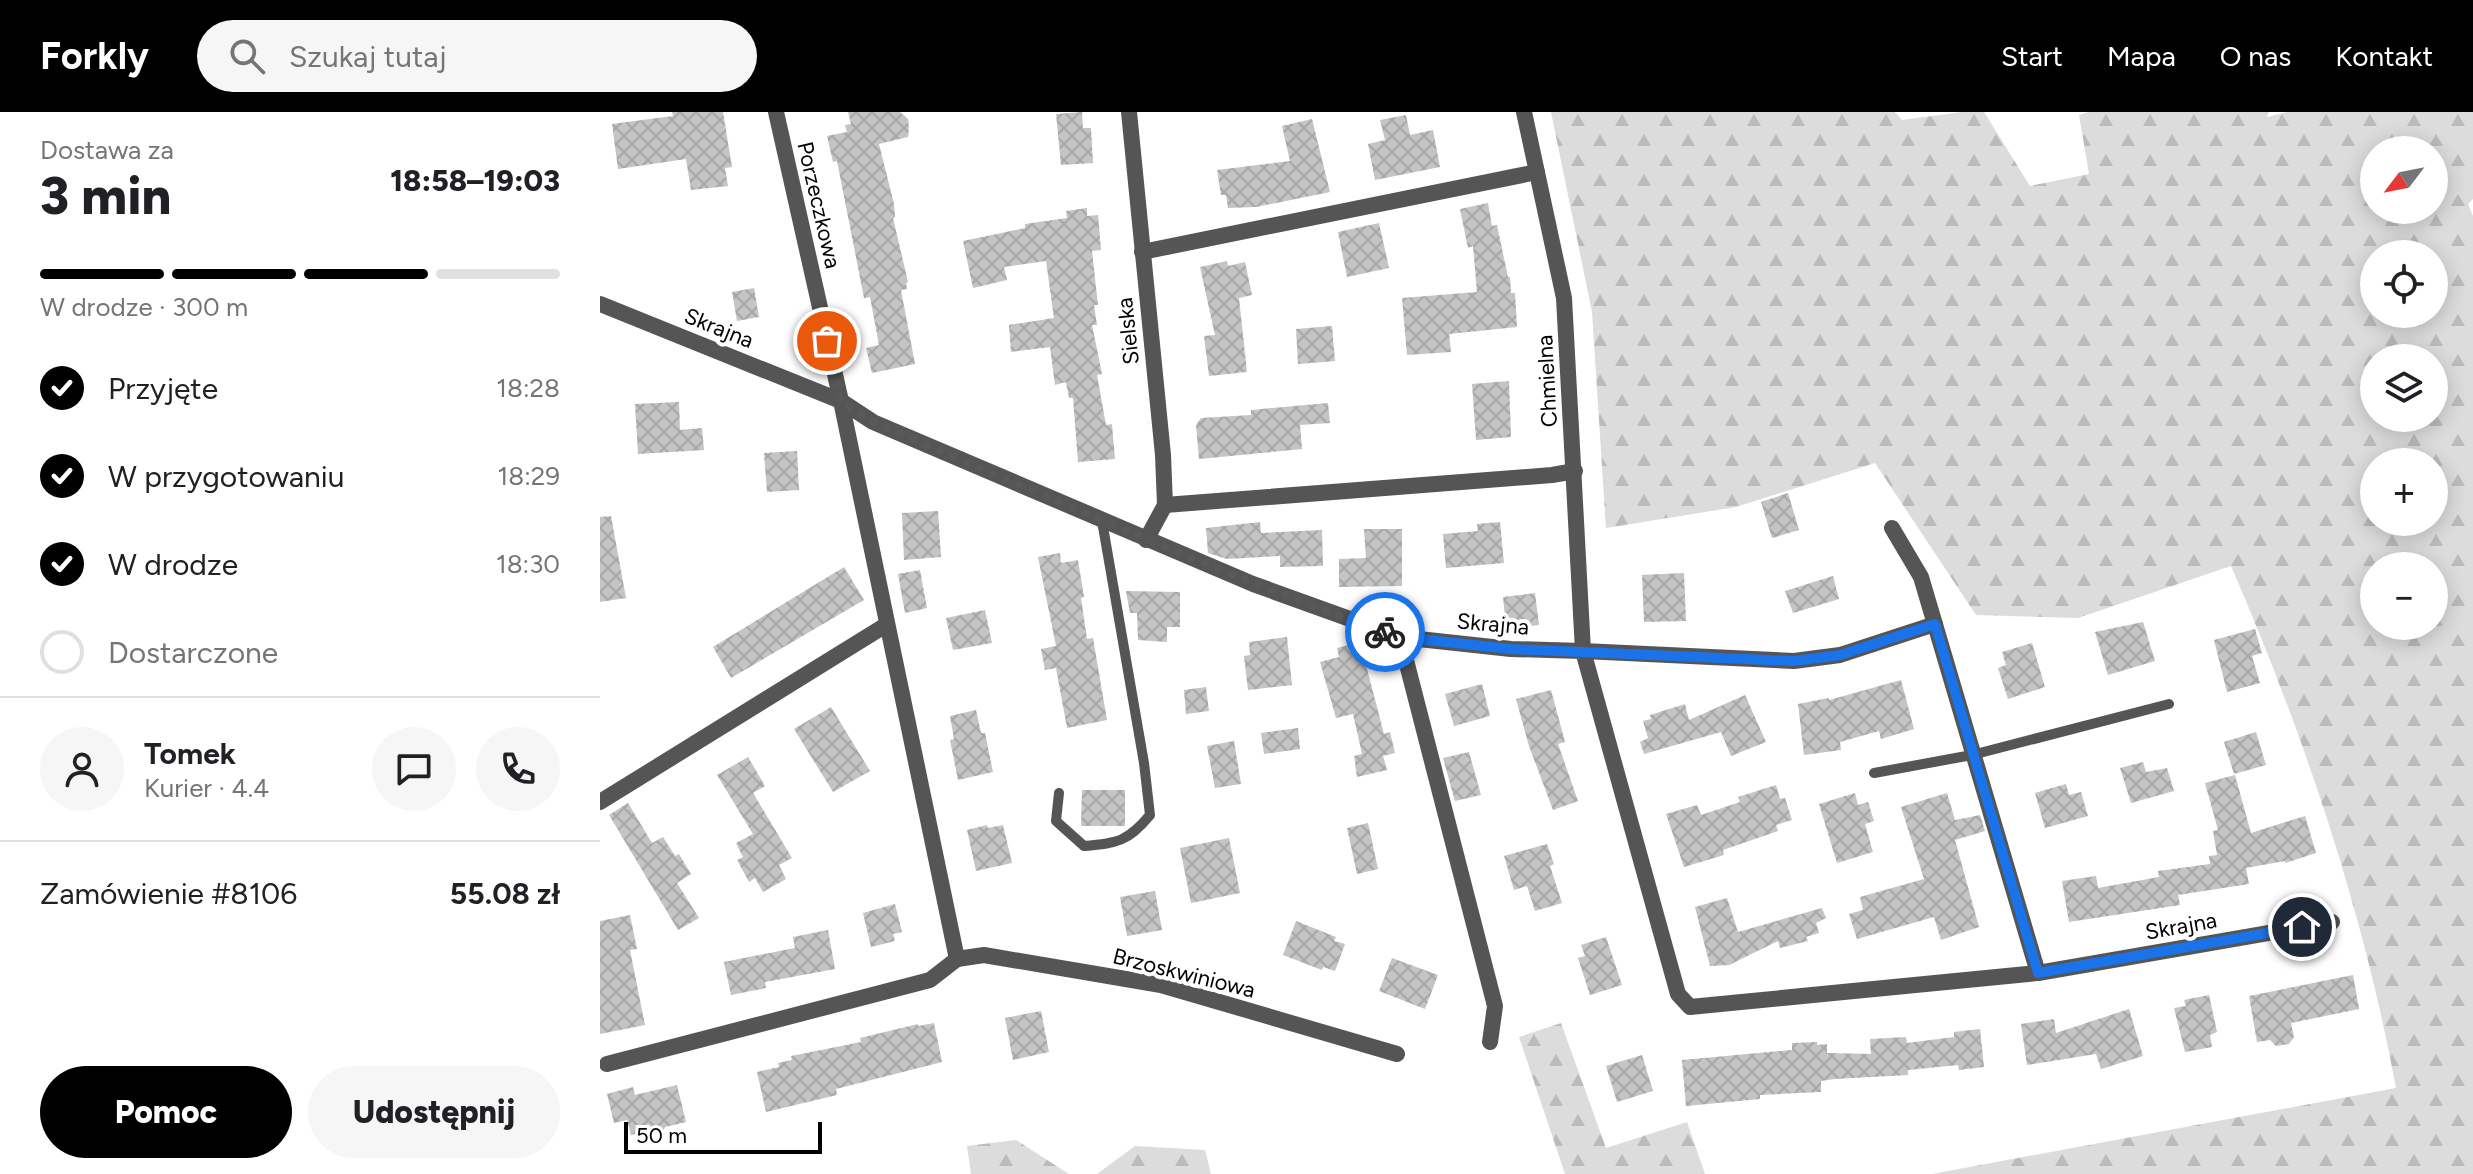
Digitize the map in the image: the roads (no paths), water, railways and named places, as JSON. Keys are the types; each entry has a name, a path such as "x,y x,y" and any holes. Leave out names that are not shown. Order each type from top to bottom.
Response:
{"street":[{"name":"Porzeczkowa","path":"776,112 841,401"},
{"name":"Sielska","path":"1129,112 1163,455 1165,505"},
{"name":"Chmielna","path":"1524,112 1564,298 1583,651"},
{"path":"1142,252 1537,172"},
{"name":"Skrajna","path":"600,304 841,401 873,422 1146,540 1253,584 1400,637 1511,649 1583,651 1678,994 1690,1007 2038,973 2332,922"},
{"path":"607,1064 930,980 957,959 841,401"},
{"path":"1146,540 1165,505 1575,471"},
{"path":"1892,528 1921,577 2038,973"},
{"path":"1583,651 1794,661 1840,655 1935,624"},
{"path":"600,802 886,625"},
{"path":"1400,637 1495,1006 1490,1042"},
{"name":"Brzoskwiniowa","path":"957,959 984,955 1161,985 1397,1054"}],"lane":[{"path":"1059,793 1056,821 1084,846 1117,843 1135,833 1150,815 1144,763 1102,521"},
{"path":"1874,773 1972,755 2169,704"}]}
